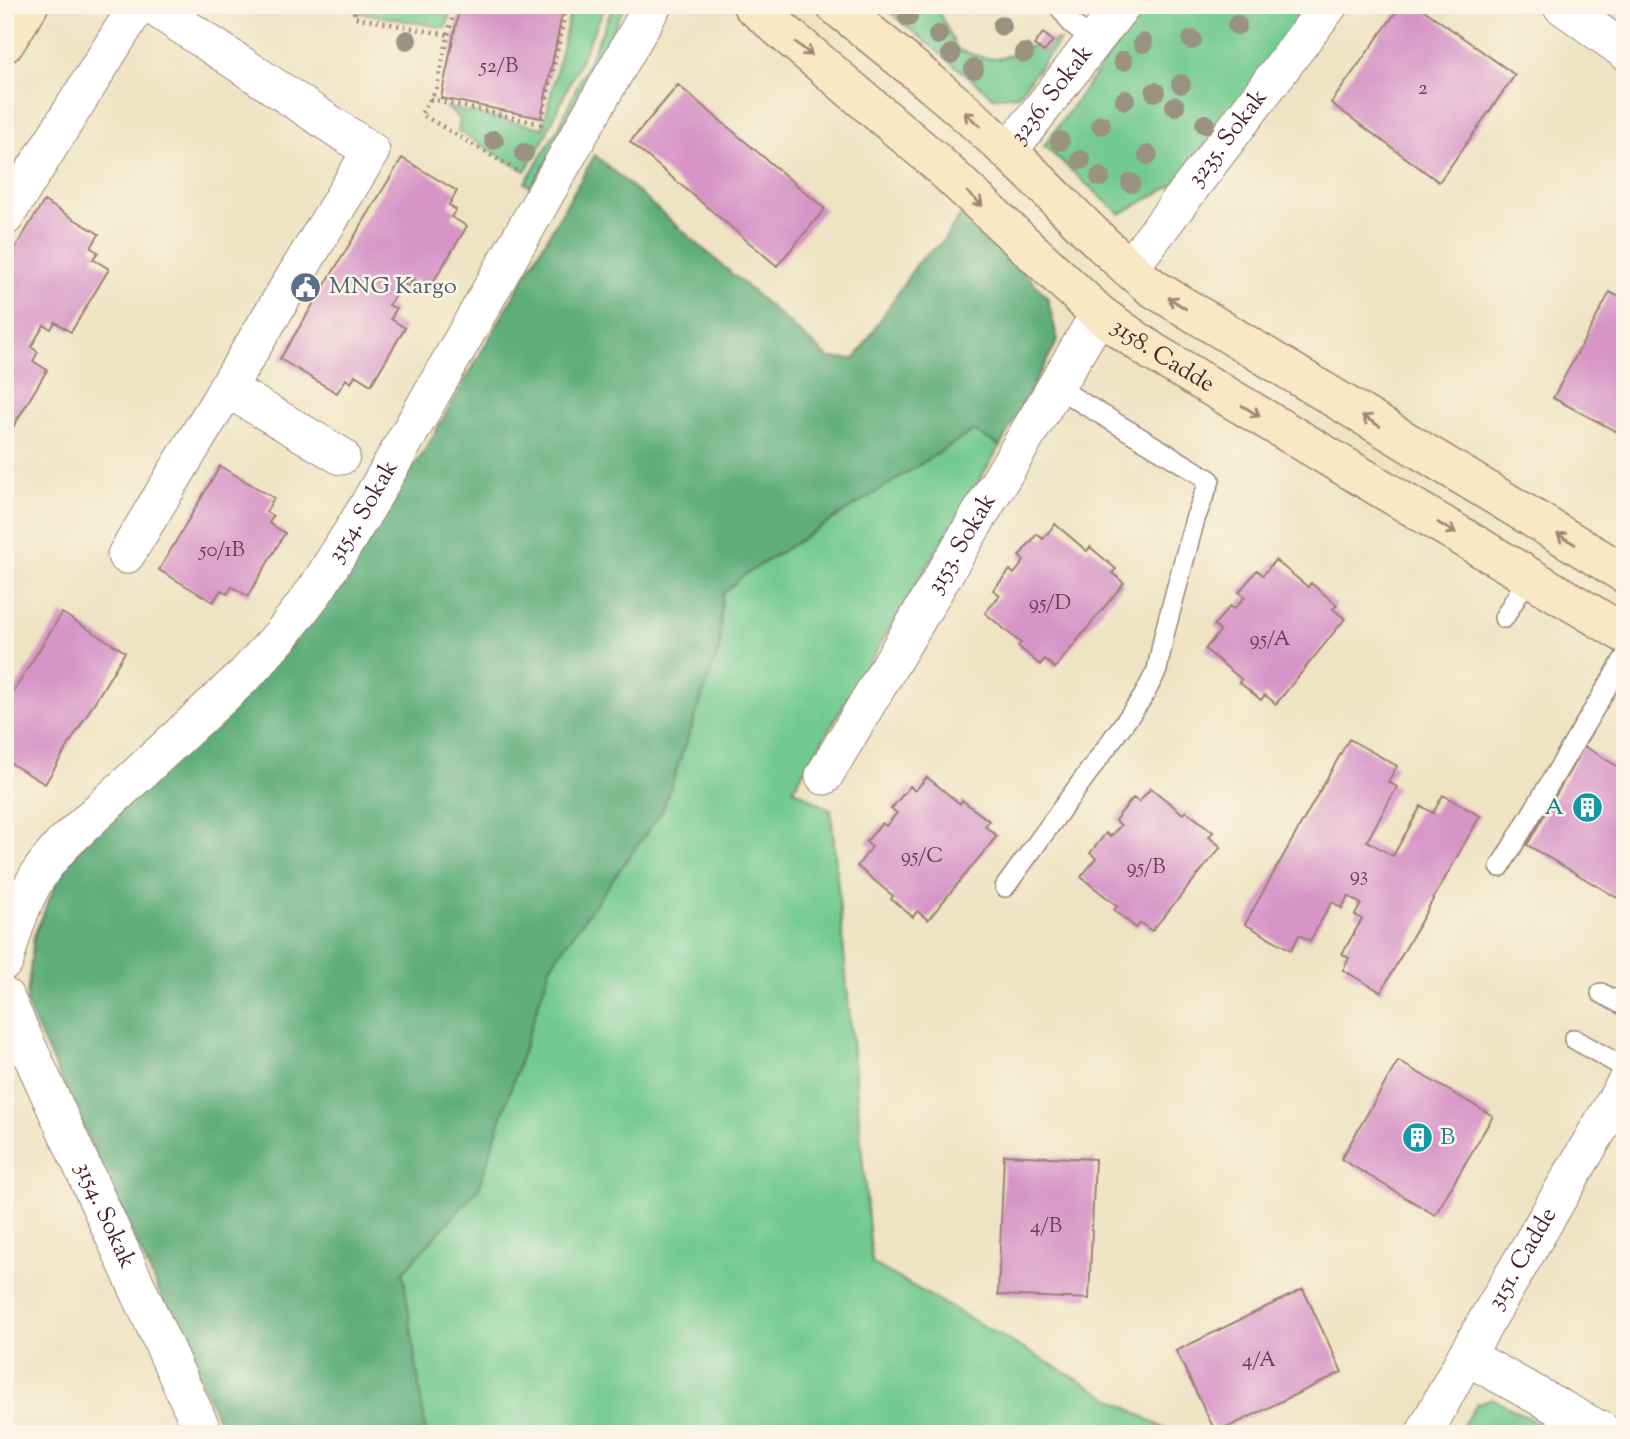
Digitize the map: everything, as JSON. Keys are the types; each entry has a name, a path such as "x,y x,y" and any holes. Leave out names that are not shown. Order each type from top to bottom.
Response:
{"street":[{"path":"5,217 138,5"},
{"path":"126,555 371,151 151,5"},
{"name":"3154. Sokak","path":"5,961 21,912 38,875 51,859 246,674 282,634 317,588 349,538 653,5"},
{"name":"3158. Cadde","path":"752,5 934,160 1099,314 1153,352 1625,634"},
{"path":"835,5 906,62 1008,152 1129,269 1153,288 1625,574"},
{"name":"3236. Sokak","path":"1008,152 1122,5"},
{"name":"3235. Sokak","path":"1129,269 1329,5"},
{"path":"1561,5 1625,51"},
{"path":"1099,314 1129,269"},
{"name":"3153. Sokak","path":"824,776 1099,314"},
{"path":"226,388 341,456"},
{"name":"3154. Sokak","path":"5,997 204,1434"},
{"name":"3151. Cadde","path":"1424,1434 1466,1356 1625,1084"},
{"path":"1466,1356 1606,1434"}],"lane":[{"path":"1065,8 1072,24 1095,41"},
{"path":"1005,887 1143,697 1157,670 1195,519 1210,480 1056,387"},
{"path":"1504,618 1528,577"},
{"path":"1500,867 1625,657"},
{"path":"1601,993 1625,1006"},
{"path":"1574,1039 1625,1068"}],"path":[{"path":"355,5 354,17 451,36"},
{"path":"455,5 451,36 436,90 421,114 526,177"},
{"path":"430,99 541,124 568,5"}],"green space":[{"path":"358,5 452,5 446,28 357,12"},
{"path":"572,5 606,5 544,139 525,171 458,131 460,119 445,107 543,128"},
{"path":"614,5 625,5 566,129 531,187 525,183 560,125"},
{"path":"881,5 935,5 958,50 985,58 1002,58 1034,45 1044,52 1053,41 1060,40 1018,95 993,97"},
{"path":"1145,5 1318,5 1174,185 1120,214 1044,146"},
{"path":"595,155 829,358 855,359 918,262 942,242 965,209 1047,297 1058,340 1000,446 973,431 741,577 722,595 719,649 662,811 551,965 478,1189 403,1272 426,1434 225,1434 26,1004 34,936 58,879 92,832 296,640 425,450"},
{"path":"973,431 1000,446 793,789 831,810 872,1263 1174,1434 426,1434 403,1272 478,1189 551,965 662,811 719,649 722,595 741,577"},
{"path":"1492,1398 1557,1434 1457,1434 1477,1404"}],"building":[{"path":"460,5 564,5 541,118 441,98"},
{"path":"1401,5 1417,5 1515,75 1439,182 1331,103"},
{"path":"1043,33 1053,41 1044,52 1034,45"},
{"path":"678,85 825,209 777,266 630,142"},
{"path":"402,158 457,191 449,205 456,210 451,217 467,226 429,289 413,279 409,286 402,283 389,305 396,309 391,319 405,328 371,385 355,375 351,383 346,379 337,393 280,359"},
{"path":"44,201 99,234 91,248 98,252 93,259 109,269 71,332 55,322 51,329 44,325 31,347 38,352 33,361 47,370 13,427 5,422 5,264"},
{"path":"1610,292 1625,300 1625,436 1553,398"},
{"path":"220,466 274,498 266,512 273,516 269,523 285,533 248,596 232,587 227,594 221,590 213,602 159,570"},
{"path":"1055,524 1087,551 1090,547 1116,569 1112,573 1124,583 1055,668 1044,659 1040,665 1018,646 1021,643 985,613 1000,595 993,590 1010,570 1014,574 1024,561 1019,556 1037,534 1043,539"},
{"path":"1275,560 1308,587 1311,583 1337,605 1333,609 1345,619 1276,704 1265,695 1261,700 1205,649 1220,631 1214,625 1230,606 1234,609 1245,597 1239,592 1257,570 1263,575"},
{"path":"62,613 125,652 45,784 5,760 5,705"},
{"path":"1349,739 1397,766 1388,782 1397,787 1367,841 1393,856 1421,806 1433,813 1443,795 1480,816 1381,992 1343,970 1349,958 1342,954 1362,919 1355,915 1361,904 1348,896 1342,908 1332,902 1310,941 1299,935 1291,950 1245,924"},
{"name":"A","path":"1584,746 1625,771 1625,894 1621,900 1527,845"},
{"path":"927,777 960,804 962,800 989,821 985,826 997,836 928,920 917,911 913,917 857,866 872,847 866,842 882,823 886,826 897,813 891,809 910,786 915,791"},
{"path":"1151,788 1183,814 1186,811 1213,832 1209,837 1221,847 1152,931 1141,923 1136,928 1114,910 1117,906 1081,877 1096,858 1090,853 1106,833 1110,837 1121,825 1115,820 1133,798 1139,802"},
{"name":"B","path":"1398,1061 1493,1116 1435,1215 1341,1159"},
{"path":"1004,1155 1095,1159 1089,1299 998,1295"},
{"path":"1303,1289 1342,1372 1216,1433 1176,1351"}],"place":[{"name":"MNG Kargo","path":"306,287"},
{"name":"A","path":"1587,808"},
{"name":"B","path":"1417,1138"}]}
